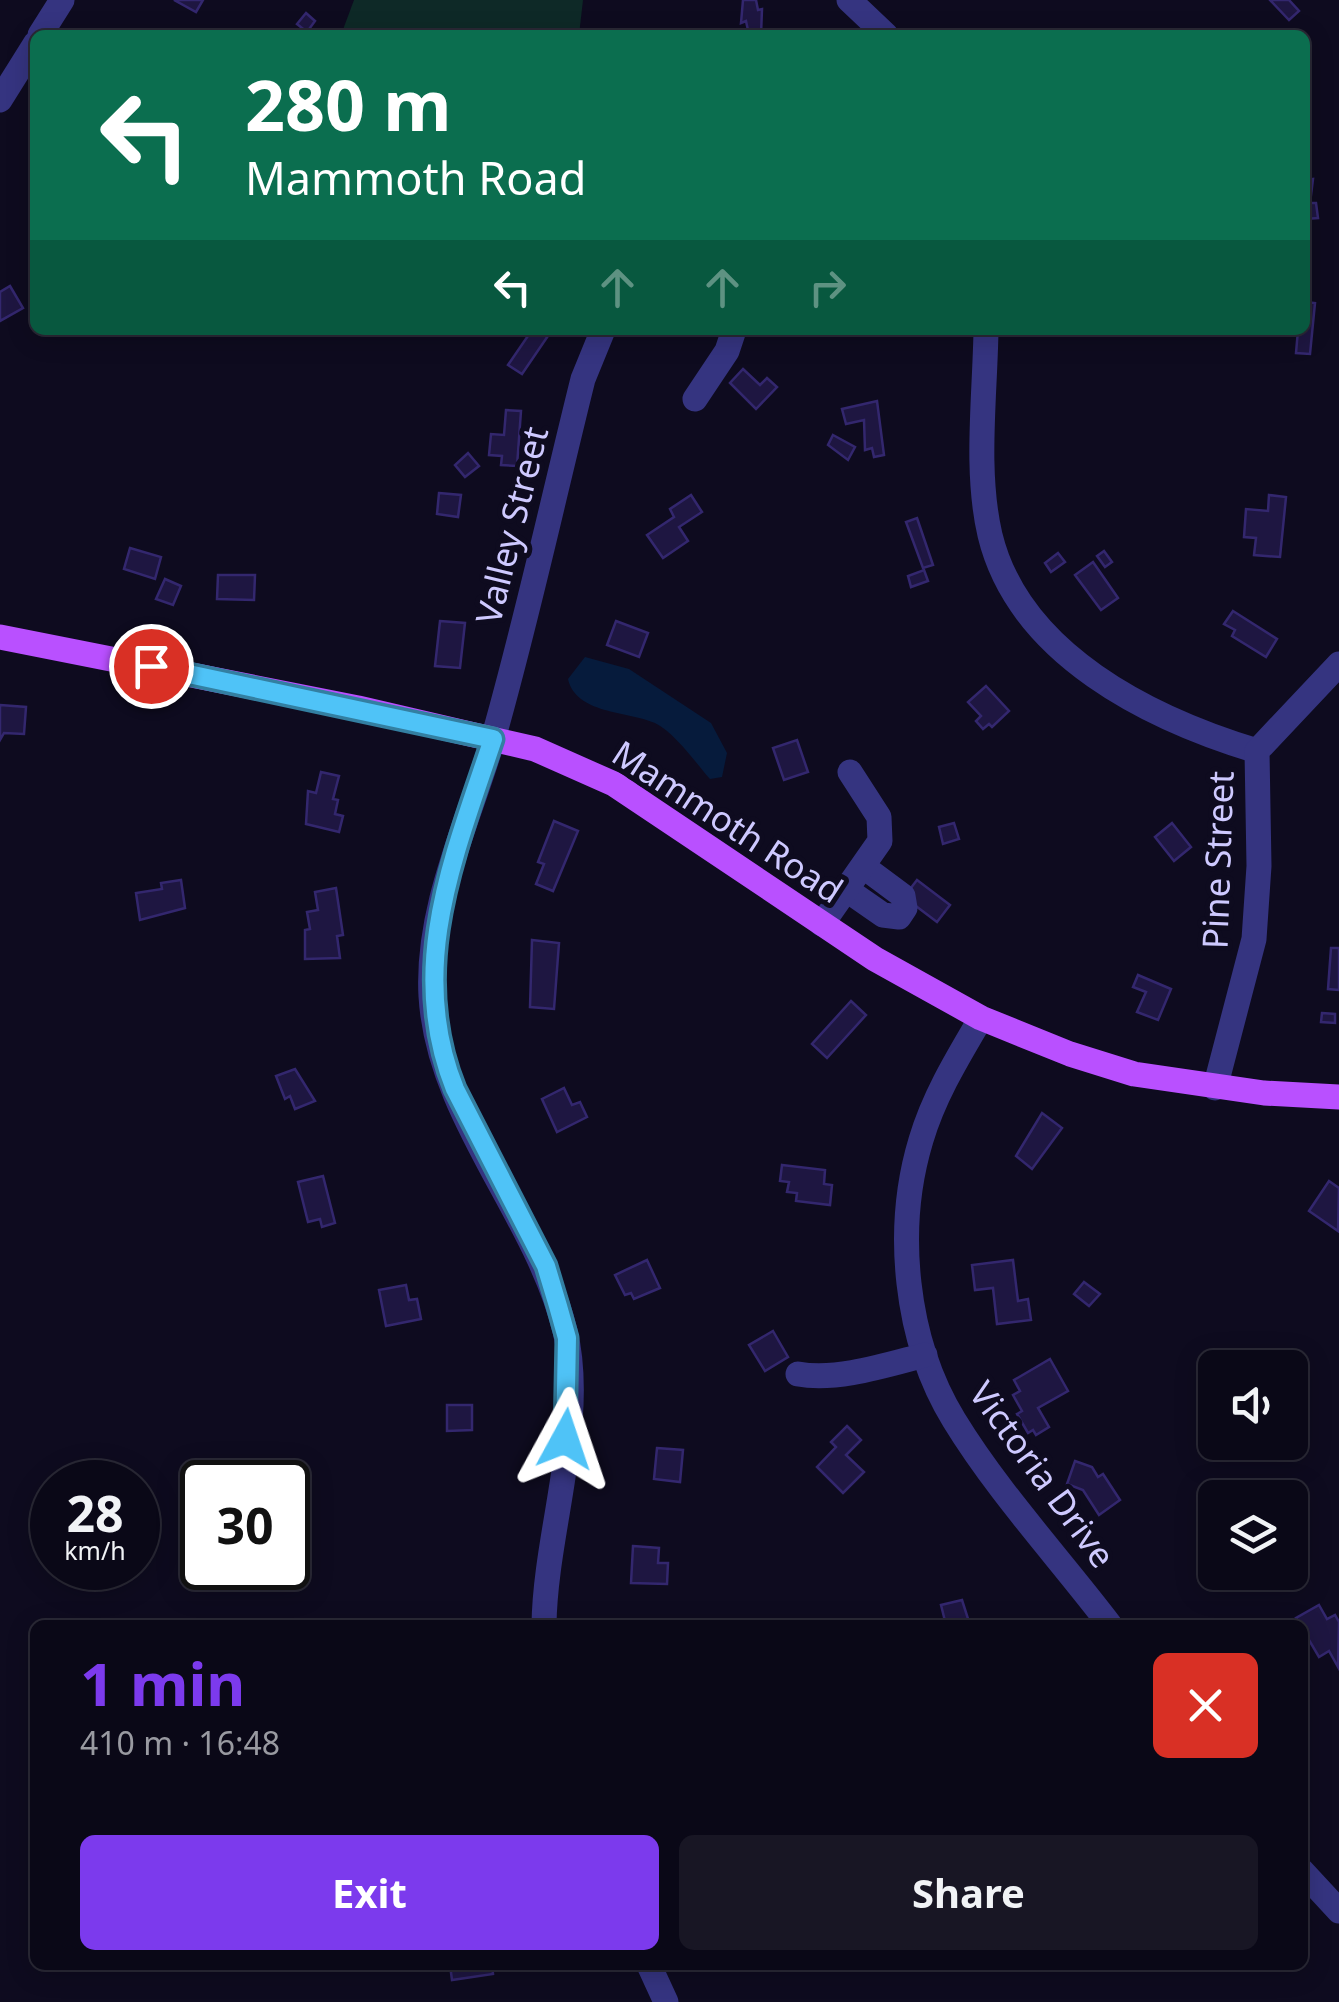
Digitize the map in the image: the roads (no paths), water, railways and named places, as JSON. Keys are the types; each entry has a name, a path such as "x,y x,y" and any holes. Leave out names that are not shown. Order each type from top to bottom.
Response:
{"main road":[{"name":"Mammoth Road","path":"0,636 493,739 575,764 614,784 822,924 981,1018 1099,1064 1215,1088 1339,1097"}],"street":[{"path":"43,30 62,0"},
{"path":"856,17 878,30"},
{"path":"0,100 30,52"},
{"name":"Valley Street","path":"545,1620 568,1409 567,1338 546,1266 444,1061 431,996 432,961 450,873 493,739 583,379 602,335"},
{"path":"695,400 727,351 732,335"},
{"path":"986,335 986,506 995,551 1014,590 1063,649 1103,682 1192,731 1257,752"},
{"name":"Pine Street","path":"1215,1088 1254,939 1259,866 1257,752 1339,664"},
{"path":"822,924 880,841 882,828 850,772"},
{"path":"847,890 883,916 900,917 906,908 902,896 864,866"},
{"name":"Victoria Drive","path":"981,1018 938,1095 913,1174 908,1272 925,1354 952,1416 970,1444 1106,1620"},
{"path":"798,1374 812,1377 866,1369 925,1354"},
{"path":"1308,1877 1339,1911"},
{"path":"651,1970 666,2002"}],"water":[{"path":"585,657 629,669 711,723 727,753 722,777 710,779 677,741 655,723 604,710 581,699 568,679"}]}
